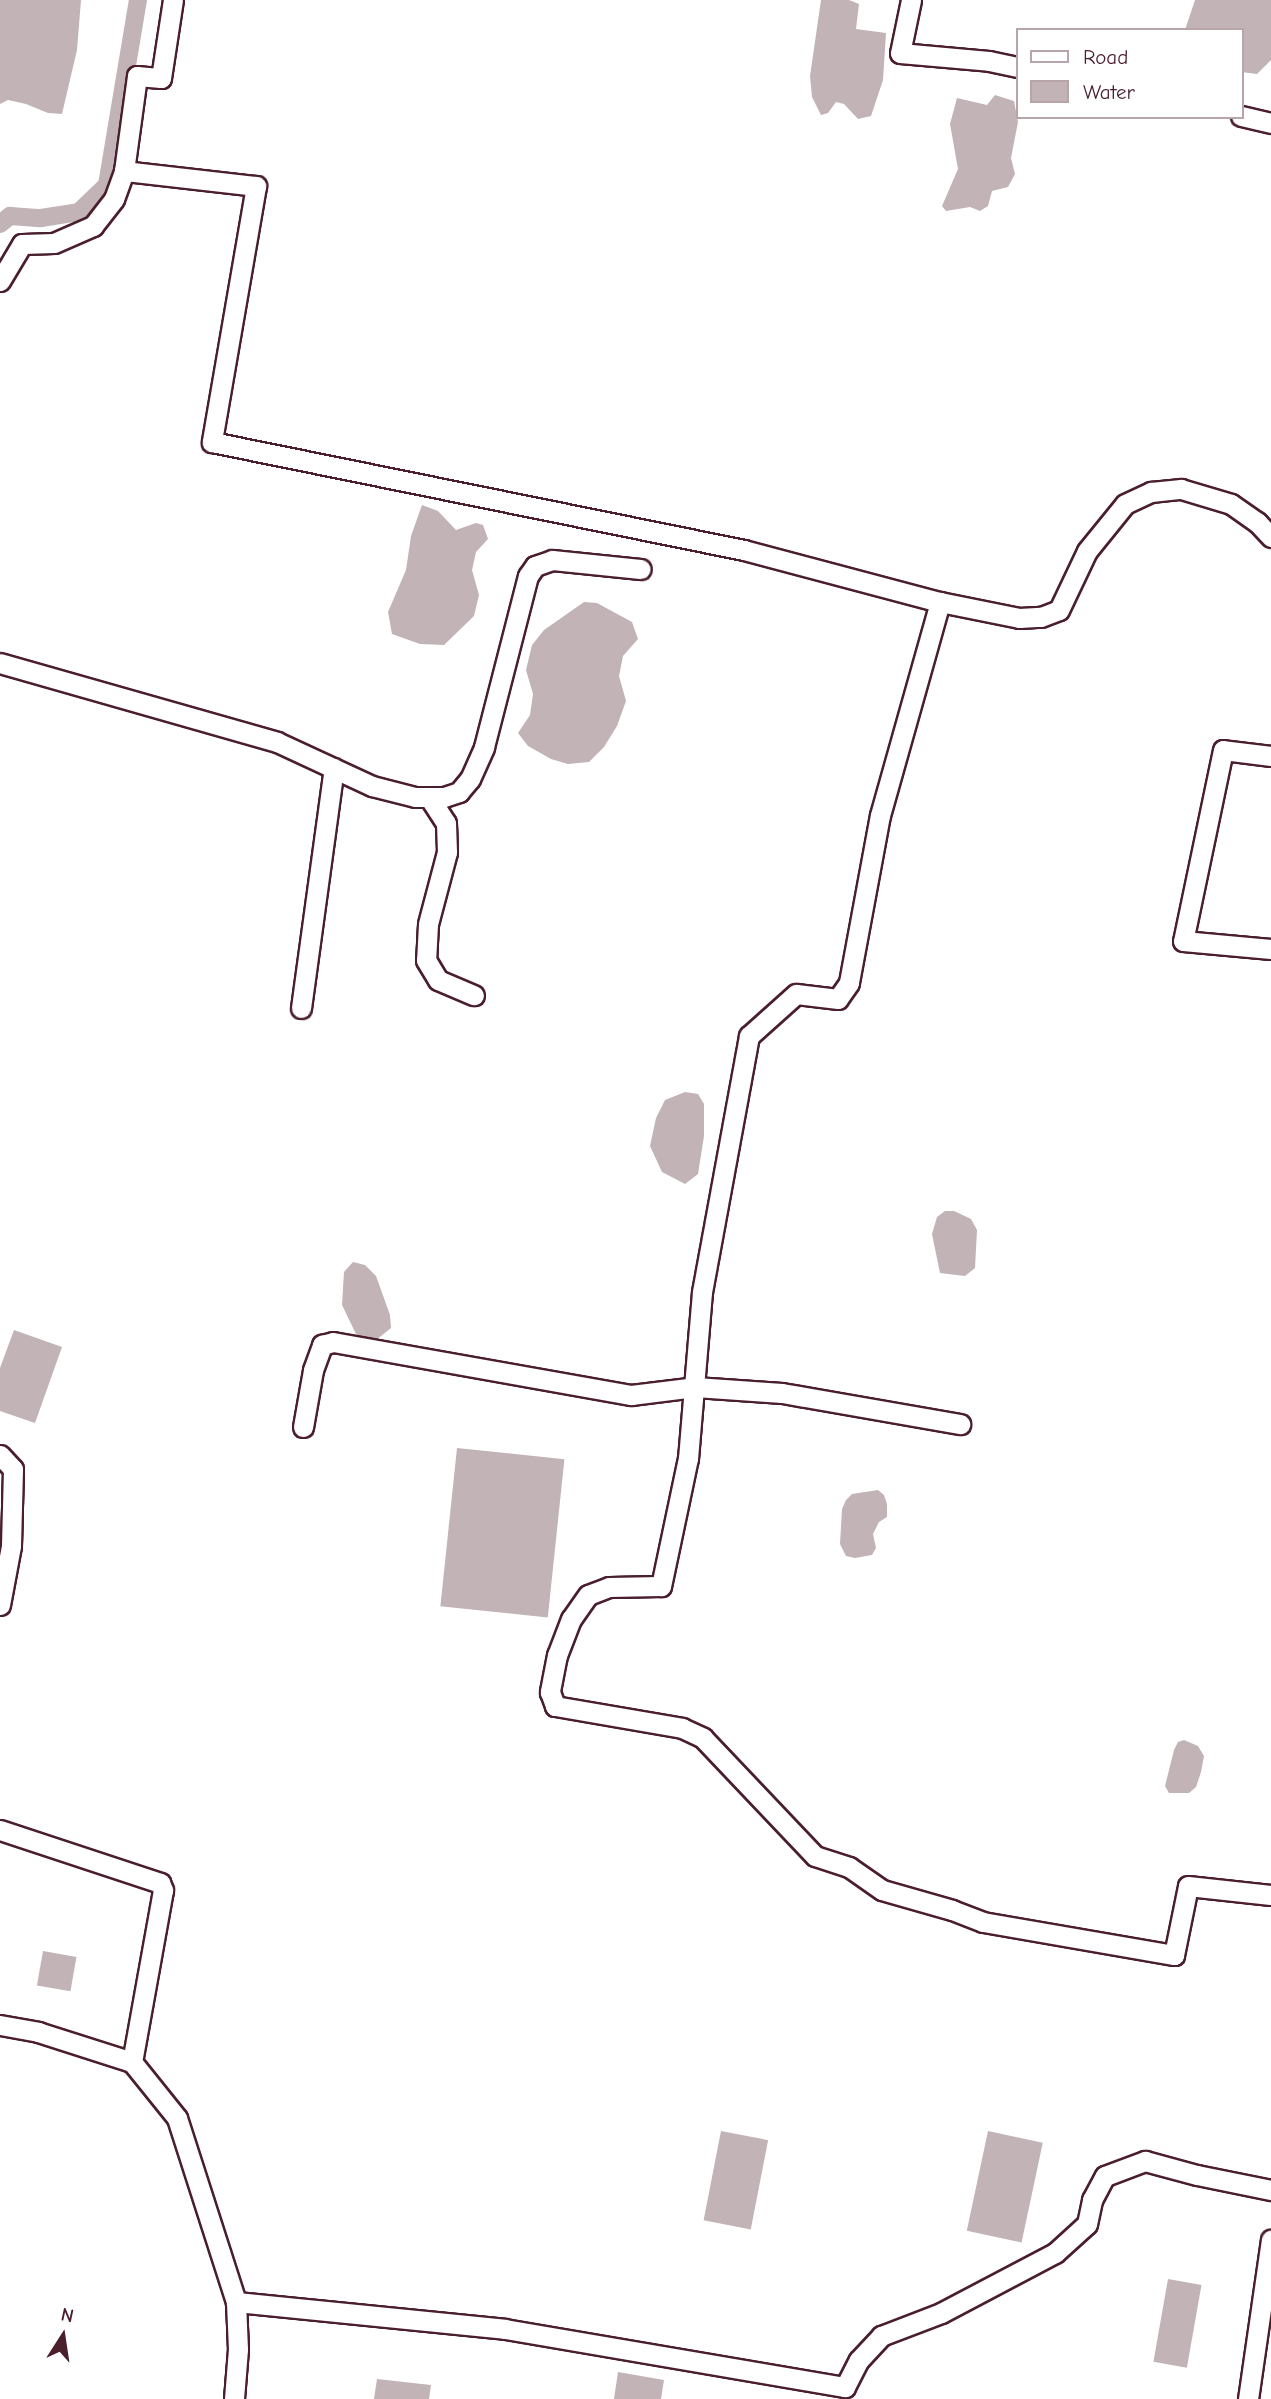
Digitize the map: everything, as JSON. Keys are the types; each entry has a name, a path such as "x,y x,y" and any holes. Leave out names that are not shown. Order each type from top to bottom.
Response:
{"street":[{"path":"0,281 22,244 54,243 93,226 114,199 124,171 137,76 161,78 173,0"},
{"path":"911,0 900,53 989,61 1016,67"},
{"path":"1243,116 1271,123"},
{"path":"124,171 256,186 212,442 744,550 940,602 1019,618 1041,617 1059,610 1087,551 1125,504 1151,492 1181,489 1231,504 1258,522 1271,537"},
{"path":"0,663 277,742 372,786 415,797 444,797 459,792 470,779 484,747 528,576 535,566 552,560 641,569"},
{"path":"940,602 880,815 849,983 838,999 796,994 783,1009 749,1036 702,1292 688,1458 661,1586 609,1587 588,1595 570,1619 556,1655 550,1692 555,1706 682,1728 704,1738 815,1856 849,1867 882,1890 983,1922 1174,1955 1188,1886 1271,1895"},
{"path":"1271,756 1223,750 1183,941 1271,949"},
{"path":"301,1008 334,768"},
{"path":"429,797 446,823 447,852 428,924 426,960 438,980 474,995"},
{"path":"303,1427 313,1370 322,1345 333,1342 631,1395 695,1387 782,1393 960,1424"},
{"path":"0,1455 13,1469 11,1546 0,1605"},
{"path":"0,1830 160,1883 163,1889 132,2062"},
{"path":"0,2025 38,2032 132,2062 177,2118 236,2302 238,2349 234,2399"},
{"path":"236,2302 505,2329 845,2387 859,2360 881,2336 941,2313 1055,2253 1087,2224 1092,2200 1105,2176 1145,2161 1271,2190"},
{"path":"1248,2399 1271,2240"}],"water":[{"path":"0,0 81,0 77,50 62,114 48,113 8,100 0,104"},
{"path":"821,0 849,0 859,4 856,29 886,33 883,80 871,116 858,119 844,104 836,102 828,113 821,115 812,97 810,76"},
{"path":"1195,0 1271,0 1271,60 1257,74 1243,72 1243,28 1186,28"},
{"path":"995,95 1014,101 1018,122 1011,158 1015,174 1008,187 992,191 988,206 980,211 970,207 946,211 942,206 958,169 950,124 957,98 987,105"},
{"path":"422,505 438,511 456,530 476,523 483,525 488,539 476,552 472,570 479,595 474,616 444,645 420,644 392,634 388,612 406,570 411,536"},
{"path":"584,602 597,603 632,622 638,639 623,656 619,676 626,701 617,726 604,747 589,762 568,764 551,759 528,746 518,733 530,715 533,694 526,670 532,645 544,630"},
{"path":"685,1092 698,1094 704,1104 704,1136 698,1174 685,1184 662,1172 650,1146 656,1118 665,1100"},
{"path":"945,1211 954,1211 971,1219 977,1230 975,1268 965,1276 940,1273 932,1234 937,1217"},
{"path":"353,1262 365,1265 376,1276 390,1315 391,1328 376,1340 367,1340 356,1334 342,1305 344,1272"},
{"path":"14,1330 62,1347 35,1423 0,1411 0,1368"},
{"path":"457,1448 564,1459 548,1617 440,1606"},
{"path":"878,1490 884,1495 887,1504 887,1517 879,1522 873,1534 876,1548 872,1555 855,1558 846,1556 840,1544 842,1509 846,1500 852,1494"},
{"path":"1184,1740 1198,1746 1204,1756 1201,1772 1196,1787 1189,1793 1169,1793 1165,1786 1174,1750 1178,1742"},
{"path":"43,1951 76,1957 70,1991 37,1985"},
{"path":"721,2131 768,2140 751,2229 704,2220"},
{"path":"988,2131 1043,2143 1022,2242 967,2231"},
{"path":"1168,2279 1201,2285 1187,2368 1153,2362"},
{"path":"618,2372 664,2380 661,2399 614,2399"},
{"path":"377,2379 431,2385 429,2399 374,2399"}],"waterway":[{"path":"0,224 10,216 41,218 79,212 107,185 138,0"}]}
